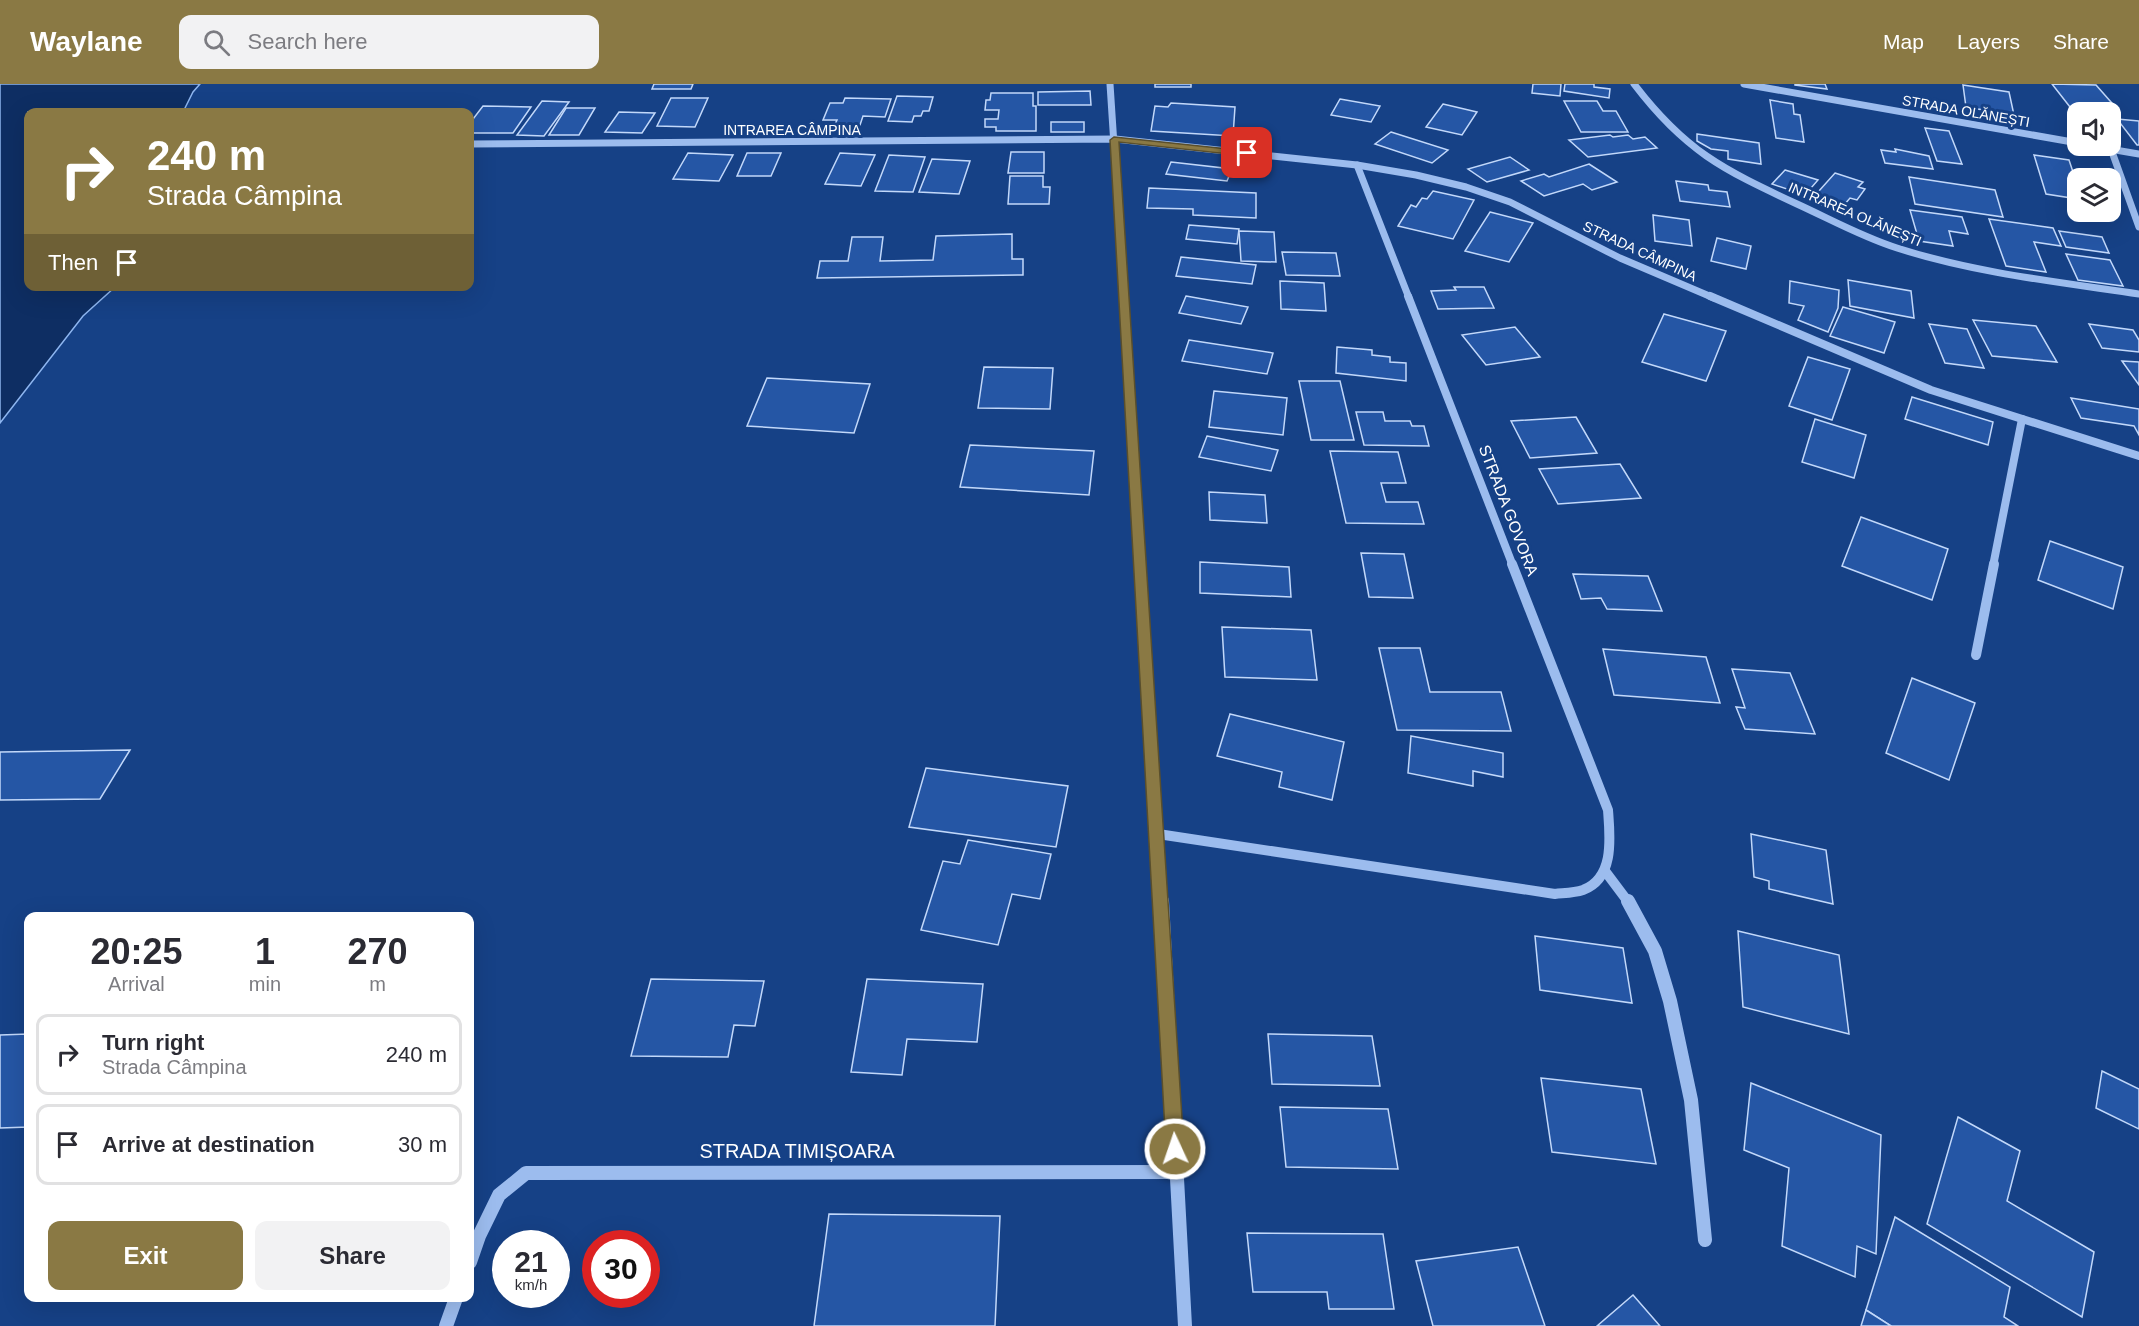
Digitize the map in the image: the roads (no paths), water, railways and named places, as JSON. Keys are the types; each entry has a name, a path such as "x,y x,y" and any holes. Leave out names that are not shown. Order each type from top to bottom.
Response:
{"street":[{"path":"1110,84 1158,834 1185,1326"},
{"name":"INTRAREA OLĂNEȘTI","path":"1634,84 1669,126 1689,145 1714,162 1748,182 1894,247 1932,259 1982,269 2139,294"},
{"name":"STRADA OLĂNEȘTI","path":"1744,84 2067,141"},
{"name":"INTRAREA CÂMPINA","path":"474,144 1114,140"},
{"name":"STRADA CÂMPINA","path":"1114,140 1357,165 1466,187 1510,202 1620,258 1931,390 2139,456"},
{"path":"2121,151 2139,154"},
{"path":"2114,156 2139,227"},
{"name":"STRADA GOVORA","path":"1357,165 1608,810 1611,847 1605,871"},
{"path":"1976,655 2022,419"},
{"path":"1158,834 1556,894 1587,890 1605,871 1635,910 1655,951 1670,1001 1691,1100 1705,1240"},
{"name":"STRADA TIMIȘOARA","path":"474,1250 499,1195 525,1173 1176,1172"},
{"path":"446,1326 455,1302"}],"water":[{"path":"0,84 200,84 185,108 24,108 24,291 111,291 83,316 0,423"}]}
